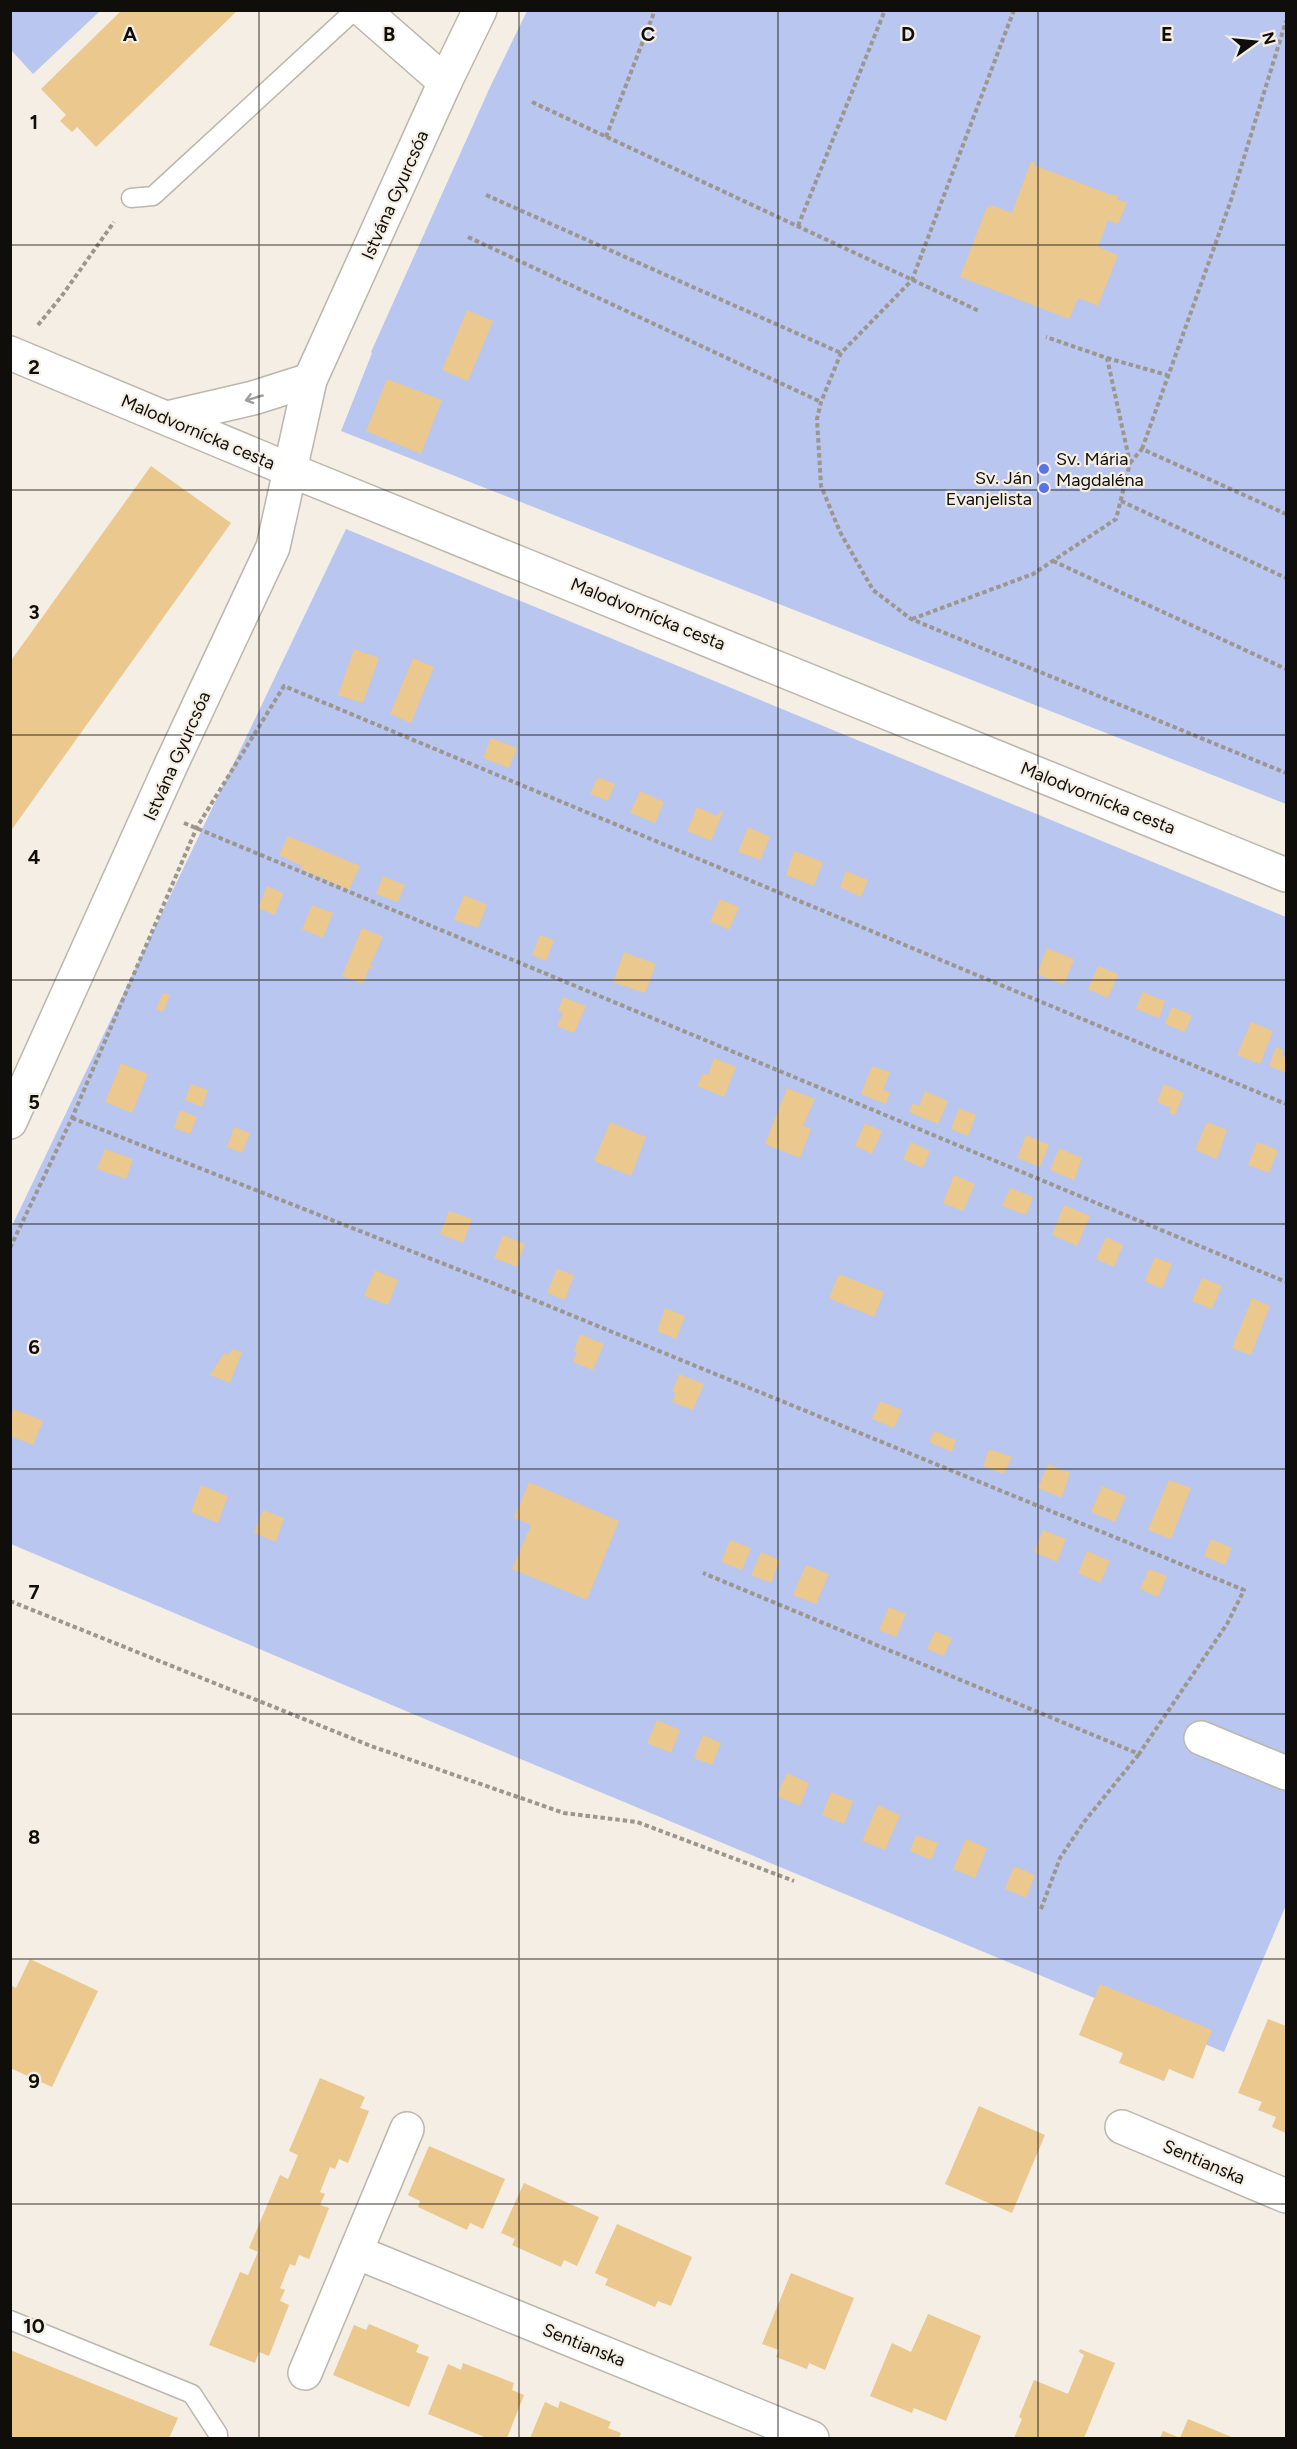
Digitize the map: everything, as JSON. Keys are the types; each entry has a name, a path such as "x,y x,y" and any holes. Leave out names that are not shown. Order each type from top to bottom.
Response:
{"street":[{"path":"363,10 445,82"},
{"name":"Istvána Gyurcsóa","path":"10,1122 152,812 175,756 273,547 309,380 480,10"},
{"name":"Malodvornícka cesta","path":"10,353 290,470 1287,875"},
{"path":"167,418 254,398 309,380"},
{"path":"1201,1738 1287,1773"},
{"name":"Sentianska","path":"1122,2127 1287,2196"},
{"path":"305,2373 407,2129"},
{"name":"Sentianska","path":"356,2252 812,2439"}],"lane":[{"path":"131,198 153,196 355,10"},
{"path":"10,2320 192,2394 218,2434 218,2439"}],"path":[{"path":"606,137 655,10"},
{"path":"798,226 885,10"},
{"path":"1014,10 912,280 841,353 821,402 817,419 821,486 840,532 873,590 911,619 1287,773"},
{"path":"911,619 1033,574 1116,519 1130,464 1142,449 1230,202 1287,21"},
{"path":"532,102 979,311"},
{"path":"486,195 841,353"},
{"path":"34,330 62,297 131,198"},
{"path":"468,237 821,402"},
{"path":"1047,338 1167,375"},
{"path":"1107,358 1130,464"},
{"path":"1142,449 1287,514"},
{"path":"1121,501 1287,578"},
{"path":"1053,561 1287,669"},
{"path":"10,1248 72,1118 197,827 284,686 1287,1104"},
{"path":"152,812 197,827 1287,1282"},
{"path":"72,1118 495,1284 1244,1590 1227,1624 1138,1754 1084,1822 1060,1858 1041,1909"},
{"path":"703,1573 1138,1754"},
{"path":"10,1601 371,1746 564,1814 637,1822 794,1881"}],"shaded area":[{"path":"11,10 100,11 33,74 11,50"},
{"path":"527,11 1286,11 1286,804 341,431 371,352 491,85"},
{"path":"346,529 1286,917 1286,1905 1224,2052 11,1544 10,1230"}],"building":[{"path":"122,10 238,10 96,147 77,127 72,132 60,121 66,115 41,89"},
{"path":"1031,161 1035,162 1034,165 1114,196 1115,194 1118,196 1117,199 1127,203 1118,224 1108,220 1098,247 1118,255 1098,306 1078,298 1069,319 960,277 987,207 990,208 991,205 1012,213"},
{"path":"467,310 493,321 468,381 442,370"},
{"path":"387,379 442,400 421,454 366,431"},
{"path":"151,466 231,523 10,832 10,662"},
{"path":"354,649 379,658 363,703 338,695"},
{"path":"413,658 434,667 411,723 390,714"},
{"path":"491,738 517,748 509,768 483,758"},
{"path":"598,777 615,784 608,801 590,794"},
{"path":"640,791 664,802 655,823 630,813"},
{"path":"697,807 717,816 720,811 723,812 711,841 687,831"},
{"path":"748,827 770,837 760,860 738,852"},
{"path":"288,836 360,866 349,890 301,869 302,866 279,855"},
{"path":"794,851 823,862 814,886 786,875"},
{"path":"846,871 868,880 861,897 840,887"},
{"path":"383,876 405,885 398,902 376,894"},
{"path":"267,886 283,893 275,915 258,908"},
{"path":"464,895 487,905 478,928 454,920"},
{"path":"720,899 739,907 729,930 710,921"},
{"path":"312,905 333,913 323,938 302,929"},
{"path":"362,928 383,937 370,966 373,966 372,969 369,968 363,984 342,976"},
{"path":"540,935 554,940 546,961 532,955"},
{"path":"1047,948 1074,959 1064,985 1037,974"},
{"path":"624,952 656,964 645,993 613,982"},
{"path":"1098,966 1118,974 1108,998 1088,989"},
{"path":"1142,992 1165,1001 1159,1018 1136,1009"},
{"path":"163,993 170,995 163,1012 156,1009"},
{"path":"563,997 586,1006 574,1033 557,1026 563,1013 558,1011"},
{"path":"1172,1007 1192,1015 1185,1032 1165,1024"},
{"path":"1251,1022 1273,1031 1260,1064 1237,1055"},
{"path":"1276,1047 1284,1050 1282,1056 1286,1058 1286,1073 1269,1066"},
{"path":"714,1058 736,1067 724,1097 697,1086 703,1073 708,1075"},
{"path":"121,1063 148,1074 132,1113 105,1102"},
{"path":"872,1066 890,1072 883,1090 890,1092 886,1104 861,1094"},
{"path":"191,1084 208,1090 202,1107 185,1100"},
{"path":"1164,1084 1184,1093 1175,1115 1169,1113 1171,1108 1157,1102"},
{"path":"787,1088 815,1099 803,1126 811,1129 800,1158 765,1144"},
{"path":"925,1091 948,1101 938,1124 909,1112 913,1103 919,1106"},
{"path":"959,1108 976,1115 968,1136 951,1129"},
{"path":"180,1110 197,1117 190,1134 174,1128"},
{"path":"610,1122 646,1137 631,1176 594,1161"},
{"path":"1207,1122 1227,1130 1217,1159 1195,1150"},
{"path":"865,1123 882,1131 872,1154 855,1146"},
{"path":"234,1127 250,1133 242,1153 227,1147"},
{"path":"1026,1135 1049,1145 1040,1167 1017,1158"},
{"path":"911,1142 930,1151 923,1168 903,1159"},
{"path":"1257,1142 1278,1150 1269,1173 1248,1165"},
{"path":"1059,1148 1082,1158 1074,1180 1050,1170"},
{"path":"105,1149 133,1159 126,1179 97,1169"},
{"path":"954,1175 975,1184 963,1211 943,1203"},
{"path":"1010,1188 1033,1197 1026,1215 1002,1206"},
{"path":"1064,1205 1090,1216 1077,1246 1052,1235"},
{"path":"449,1211 472,1219 463,1243 440,1234"},
{"path":"503,1235 525,1244 517,1267 494,1258"},
{"path":"1106,1237 1123,1245 1114,1267 1096,1259"},
{"path":"1155,1257 1172,1264 1162,1289 1145,1281"},
{"path":"557,1269 574,1275 565,1300 547,1293"},
{"path":"375,1270 398,1280 388,1305 364,1296"},
{"path":"839,1274 884,1292 874,1317 829,1298"},
{"path":"1202,1278 1222,1286 1212,1309 1192,1301"},
{"path":"1252,1298 1270,1306 1251,1355 1232,1348"},
{"path":"665,1308 685,1316 676,1339 657,1331"},
{"path":"580,1334 604,1344 593,1370 573,1362"},
{"path":"232,1349 242,1352 230,1383 210,1375 224,1353 229,1355"},
{"path":"679,1374 704,1384 693,1410 672,1402 676,1393 672,1392"},
{"path":"880,1401 902,1410 894,1428 872,1419"},
{"path":"14,1409 43,1421 33,1445 10,1436 10,1418"},
{"path":"934,1431 956,1440 952,1452 929,1442"},
{"path":"989,1449 1012,1457 1004,1474 983,1466"},
{"path":"1048,1464 1070,1473 1062,1498 1038,1488"},
{"path":"1169,1480 1191,1488 1171,1539 1148,1530"},
{"path":"529,1482 619,1521 587,1600 512,1569 531,1525 514,1518"},
{"path":"201,1485 228,1496 218,1523 191,1512"},
{"path":"1102,1486 1126,1496 1115,1522 1091,1512"},
{"path":"263,1510 284,1518 276,1542 254,1533"},
{"path":"1043,1530 1066,1539 1057,1562 1034,1552"},
{"path":"1211,1539 1232,1548 1225,1565 1204,1556"},
{"path":"730,1540 751,1548 742,1570 721,1562"},
{"path":"1087,1551 1110,1561 1100,1583 1078,1573"},
{"path":"761,1552 780,1560 771,1583 751,1575"},
{"path":"806,1565 829,1574 816,1604 793,1595"},
{"path":"1149,1569 1167,1576 1158,1597 1140,1589"},
{"path":"889,1607 906,1614 896,1637 879,1630"},
{"path":"935,1631 952,1638 944,1656 927,1649"},
{"path":"657,1720 680,1730 671,1753 647,1743"},
{"path":"703,1735 721,1743 712,1765 694,1758"},
{"path":"787,1773 809,1783 800,1806 777,1796"},
{"path":"831,1792 853,1801 844,1824 822,1815"},
{"path":"878,1805 900,1815 885,1850 862,1841"},
{"path":"916,1835 938,1843 931,1860 910,1851"},
{"path":"966,1839 987,1848 975,1878 953,1869"},
{"path":"1014,1866 1035,1875 1026,1898 1005,1889"},
{"path":"30,1959 98,1991 52,2087 10,2068 10,1985 16,1988"},
{"path":"1100,1984 1212,2030 1193,2079 1169,2069 1164,2081 1119,2063 1123,2053 1079,2035"},
{"path":"1268,2019 1286,2026 1286,2133 1272,2127 1276,2117 1258,2110 1262,2102 1238,2093"},
{"path":"320,2078 365,2097 360,2108 369,2111 348,2163 339,2159 335,2169 330,2167 320,2192 325,2194 320,2205 329,2208 309,2259 299,2255 295,2266 290,2264 280,2288 285,2290 280,2301 289,2305 269,2356 259,2352 255,2363 209,2345 240,2272 248,2275 258,2252 249,2248 280,2175 288,2179 298,2155 289,2151"},
{"path":"979,2106 1045,2135 1012,2213 945,2184"},
{"path":"429,2146 505,2179 483,2229 470,2223 467,2230 418,2207 420,2201 408,2195"},
{"path":"524,2183 599,2217 577,2266 564,2260 561,2267 512,2245 515,2239 501,2233"},
{"path":"617,2224 692,2257 671,2306 658,2301 655,2307 605,2285 608,2279 595,2273"},
{"path":"791,2273 854,2298 825,2370 809,2363 807,2369 776,2357 779,2350 762,2344"},
{"path":"928,2314 981,2336 946,2421 914,2408 912,2413 870,2396 892,2343 911,2352"},
{"path":"369,2324 419,2345 416,2352 429,2357 409,2407 333,2375 354,2325 366,2330"},
{"path":"1080,2349 1115,2363 1084,2438 1014,2438 1022,2419 1019,2417 1034,2380 1068,2394 1084,2355 1079,2352"},
{"path":"10,2350 178,2418 169,2438 10,2438"},
{"path":"463,2363 514,2383 512,2390 524,2395 507,2438 487,2438 428,2414 448,2364 461,2370"},
{"path":"560,2401 611,2422 608,2428 621,2433 619,2438 530,2438 545,2402 558,2408"},
{"path":"1188,2419 1234,2438 1180,2438"},
{"path":"1163,2431 1180,2438 1160,2438"}],"place":[{"name":"Sv. Mária Magdaléna","path":"1044,469"},
{"name":"Sv. Ján Evanjelista","path":"1044,488"}]}
